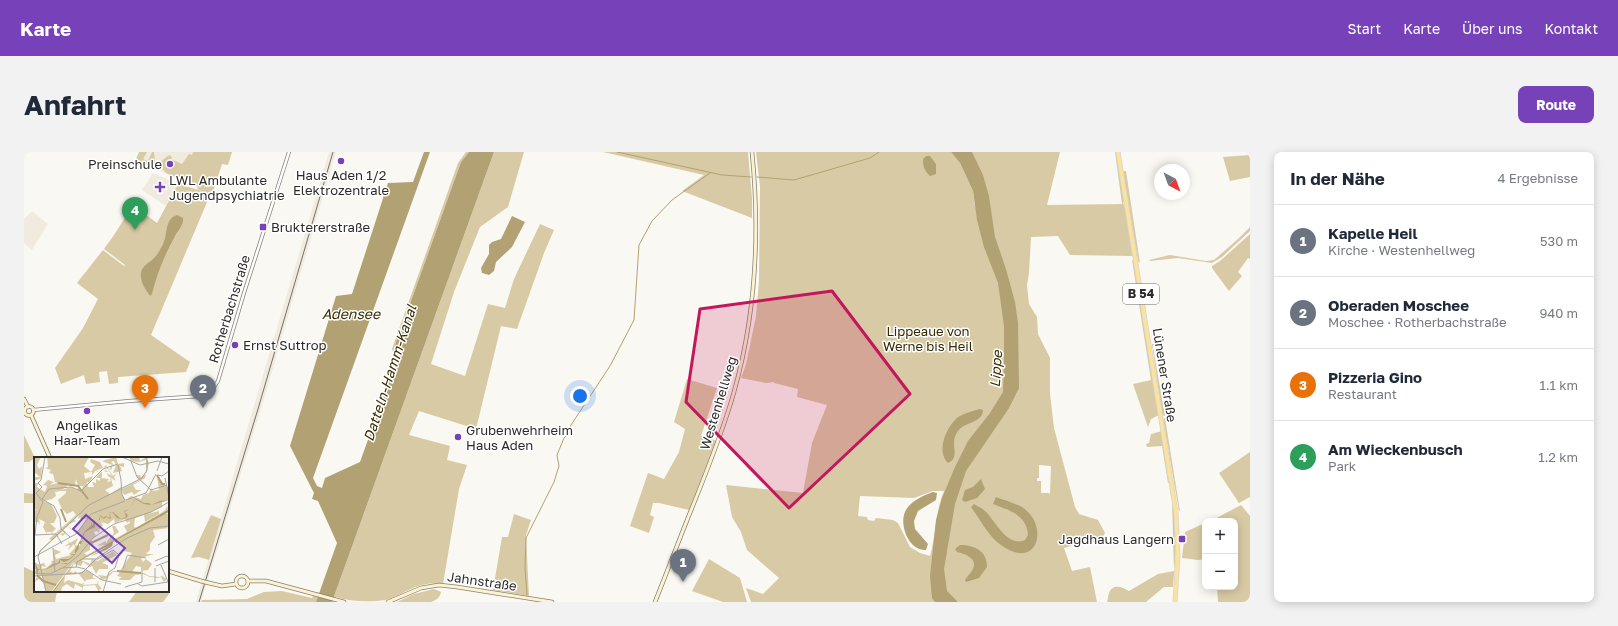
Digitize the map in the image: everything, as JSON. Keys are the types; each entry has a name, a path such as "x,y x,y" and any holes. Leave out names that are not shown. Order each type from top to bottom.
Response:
{"main road":[{"name":"Westenhellweg","path":"655,602 721,436 740,373 752,307 754,284 756,236 752,152"},
{"name":"Lünener Straße","path":"1118,152 1176,513 1178,556 1175,602"},
{"path":"24,399 28,407 33,410 31,415 50,457"},
{"path":"28,407 25,409 24,413 28,416 31,415"},
{"path":"169,571 222,586 236,584 238,587 242,588 246,586 248,581"},
{"path":"236,584 236,578 241,576 245,576 248,581"},
{"path":"248,581 266,581 344,602"},
{"name":"Jahnstraße","path":"388,602 421,588 439,585 552,602"}],"street":[{"name":"Rotherbachstraße","path":"33,410 201,396 212,390 218,380 289,152"}],"highlighted area":[{"path":"832,291 910,394 789,508 686,402 700,309"}],"shaded area":[{"name":"Preinschule","path":"139,152 198,152 171,176 136,159"},
{"path":"329,152 336,152 261,409 201,602 196,602"},
{"name":"LWL Ambulante Jugendpsychiatrie","path":"153,173 178,184 166,206 142,190"},
{"path":"32,211 48,224 32,250 24,243 24,219"}],"green space":[{"path":"139,152 147,152 143,159 148,161 152,152 154,152 155,164 159,170 136,159"},
{"path":"193,152 232,152 228,165 222,164 212,195 210,195 151,335 190,362 186,372 118,377 118,383 109,384 107,371 99,372 100,382 86,384 84,375 61,384 55,368 83,328 98,299 77,283 103,250 124,266 125,265 104,249 133,205 157,223 178,184 202,191 197,189 198,187 166,173 159,165 159,163 169,155 172,157 171,159 182,164 189,154 192,155"},
{"path":"466,152 469,152 461,162 393,351 392,349 458,163"},
{"path":"494,152 524,152 508,207 480,227 454,292 431,364 465,376 488,304 505,308 514,279 540,224 554,230 544,253 517,329 501,326 476,429 419,411 409,435 450,446 447,460 467,465 459,489 443,584 422,585 386,600 361,601 336,597 334,602 332,602"},
{"path":"603,152 748,152 752,198 752,218 682,191 704,175"},
{"name":"Lippeaue von Werne bis Heil","path":"756,152 951,152 960,163 973,191 975,207 980,210 963,152 1060,152 1047,205 1122,204 1115,152 1117,152 1125,201 1123,203 1125,206 1134,256 1070,255 1058,236 1031,237 1027,285 1029,304 1037,317 1038,334 1050,358 1050,394 1054,428 1075,507 1079,514 1098,520 1105,533 1101,540 1086,544 1086,542 1064,548 1072,571 1090,567 1097,602 751,602 746,588 763,594 779,578 747,550 741,532 732,517 726,485 803,493 812,443 827,405 797,397 798,389 774,382 766,383 741,378 746,364 756,316 759,281 760,187","holes":["1039,465 1051,466 1050,495 1049,493 1041,493 1041,481 1037,481 1037,478 1039,478","933,491 944,491 937,515 930,556 920,553 910,547 898,523 893,520 876,518 874,521 868,520 867,517 858,516 860,496 914,498"]},
{"path":"1250,155 1250,177 1230,181 1223,157"},
{"path":"1124,171 1126,171 1140,263 1138,261"},
{"path":"1250,227 1250,231 1222,257 1212,263 1178,258 1149,260 1170,255 1206,261 1214,260"},
{"path":"1250,234 1250,259 1248,258 1238,272 1242,276 1229,291 1212,266 1220,261"},
{"path":"1132,260 1134,261 1144,316 1143,319 1159,415 1151,419 1148,427 1133,384 1151,380"},
{"path":"1152,344 1154,344 1153,347 1165,416 1162,415"},
{"path":"687,379 717,388 701,436 717,441 689,510 653,503 650,515 654,517 649,533 630,526 648,473 664,479 679,452 685,429 674,422"},
{"path":"1165,418 1180,511 1163,419"},
{"path":"1162,431 1168,478 1170,483 1168,483 1162,446 1147,447 1146,444 1149,443 1151,434"},
{"path":"24,435 35,457 29,462 24,462"},
{"path":"1250,452 1250,497 1239,503 1219,473"},
{"path":"24,493 34,494 34,503 24,503"},
{"path":"1172,502 1174,509 1176,548 1173,587 1164,587 1146,602 1107,602 1109,593 1115,587 1121,587 1129,591 1158,574 1174,571"},
{"path":"1241,505 1250,516 1250,602 1218,602 1217,590 1238,590 1238,518 1217,518"},
{"path":"514,514 531,520 526,535 529,596 493,590 502,537 508,537"},
{"path":"211,515 221,519 209,560 199,557 191,558"},
{"path":"1202,524 1202,559 1182,558 1185,532"},
{"path":"709,559 740,578 747,602 723,602 692,591"},
{"path":"24,567 34,572 34,592 57,592 55,602 24,602"},
{"path":"434,589 441,592 438,598 431,602 397,602 414,594"},
{"path":"282,591 312,598 315,592 320,593 316,602 201,602 202,600 247,599 264,592"},
{"path":"136,592 169,592 169,594 163,602 129,602"}],"water":[{"name":"Adensee","path":"424,152 430,152 313,478 317,486 322,488 325,478 360,462 393,370 393,351 461,162 469,152 494,152 332,602 316,602 337,543 318,501 312,499 314,493 290,446 336,296 352,294 388,183 413,182"},
{"path":"951,152 972,152 983,175 989,196 995,237 1015,302 1018,323 1019,388 1009,408 966,471 955,504 944,569 947,591 958,602 935,602 932,598 930,576 936,520 942,498 968,441 990,413 1003,392 1004,365 1004,326 998,283 984,247 977,220 973,191 960,163"},
{"path":"926,156 930,156 936,164 936,174 930,176 925,170 923,159"},
{"path":"177,215 183,218 182,224 164,258 150,296 142,283 142,270 158,253 165,240 170,220"},
{"path":"512,216 525,222 512,247 496,262 494,271 489,275 482,273 481,268 489,254 489,245 492,242 501,239"},
{"path":"980,409 983,410 980,418 961,428 955,436 955,454 952,460 948,463 944,458 943,452 946,433 957,418"},
{"path":"981,479 985,489 977,498 965,502 962,500 965,490 973,487"},
{"path":"933,492 937,493 936,500 918,511 914,521 915,529 928,544 926,550 920,549 910,542 903,524 903,517 907,508 913,502"},
{"path":"996,497 1022,507 1031,515 1036,524 1037,534 1036,543 1031,550 1024,553 1014,552 1001,545 988,532 971,507 974,504 984,510 1007,537 1019,541 1025,540 1028,535 1027,528 1021,518 1011,511 993,504"},
{"path":"960,545 971,546 979,550 985,557 987,567 979,578 966,582 965,580 973,569 974,562 970,557 957,552 955,549"}],"waterway":[{"path":"617,152 722,175 751,177"},
{"path":"757,177 794,180 870,158 879,152"},
{"path":"527,595 525,567 526,538 554,482 559,466 557,455 564,438 569,433 571,425 610,366 634,320 639,245 652,221 672,200 710,173"}],"railway":[{"path":"199,602 258,409 333,152"}],"place":[{"name":"Haus Aden 1/2 Elektrozentrale","path":"341,161"},
{"name":"Preinschule","path":"170,164"},
{"name":"LWL Ambulante Jugendpsychiatrie","path":"160,187"},
{"name":"Bruktererstraße","path":"263,227"},
{"name":"Am Wieckenbusch","path":"135,230"},
{"name":"Ernst Suttrop","path":"235,345"},
{"name":"Pizzeria Gino","path":"145,408"},
{"name":"Oberaden Moschee","path":"203,408"},
{"name":"Angelikas Haar-Team","path":"87,411"},
{"name":"Grubenwehrheim Haus Aden","path":"458,437"},
{"name":"Jagdhaus Langern","path":"1182,539"},
{"name":"Kapelle Heil","path":"683,582"}],"water label":[{"name":"Lippe","path":"996,369"},
{"name":"Datteln-Hamm-Kanal","path":"390,373"}]}
